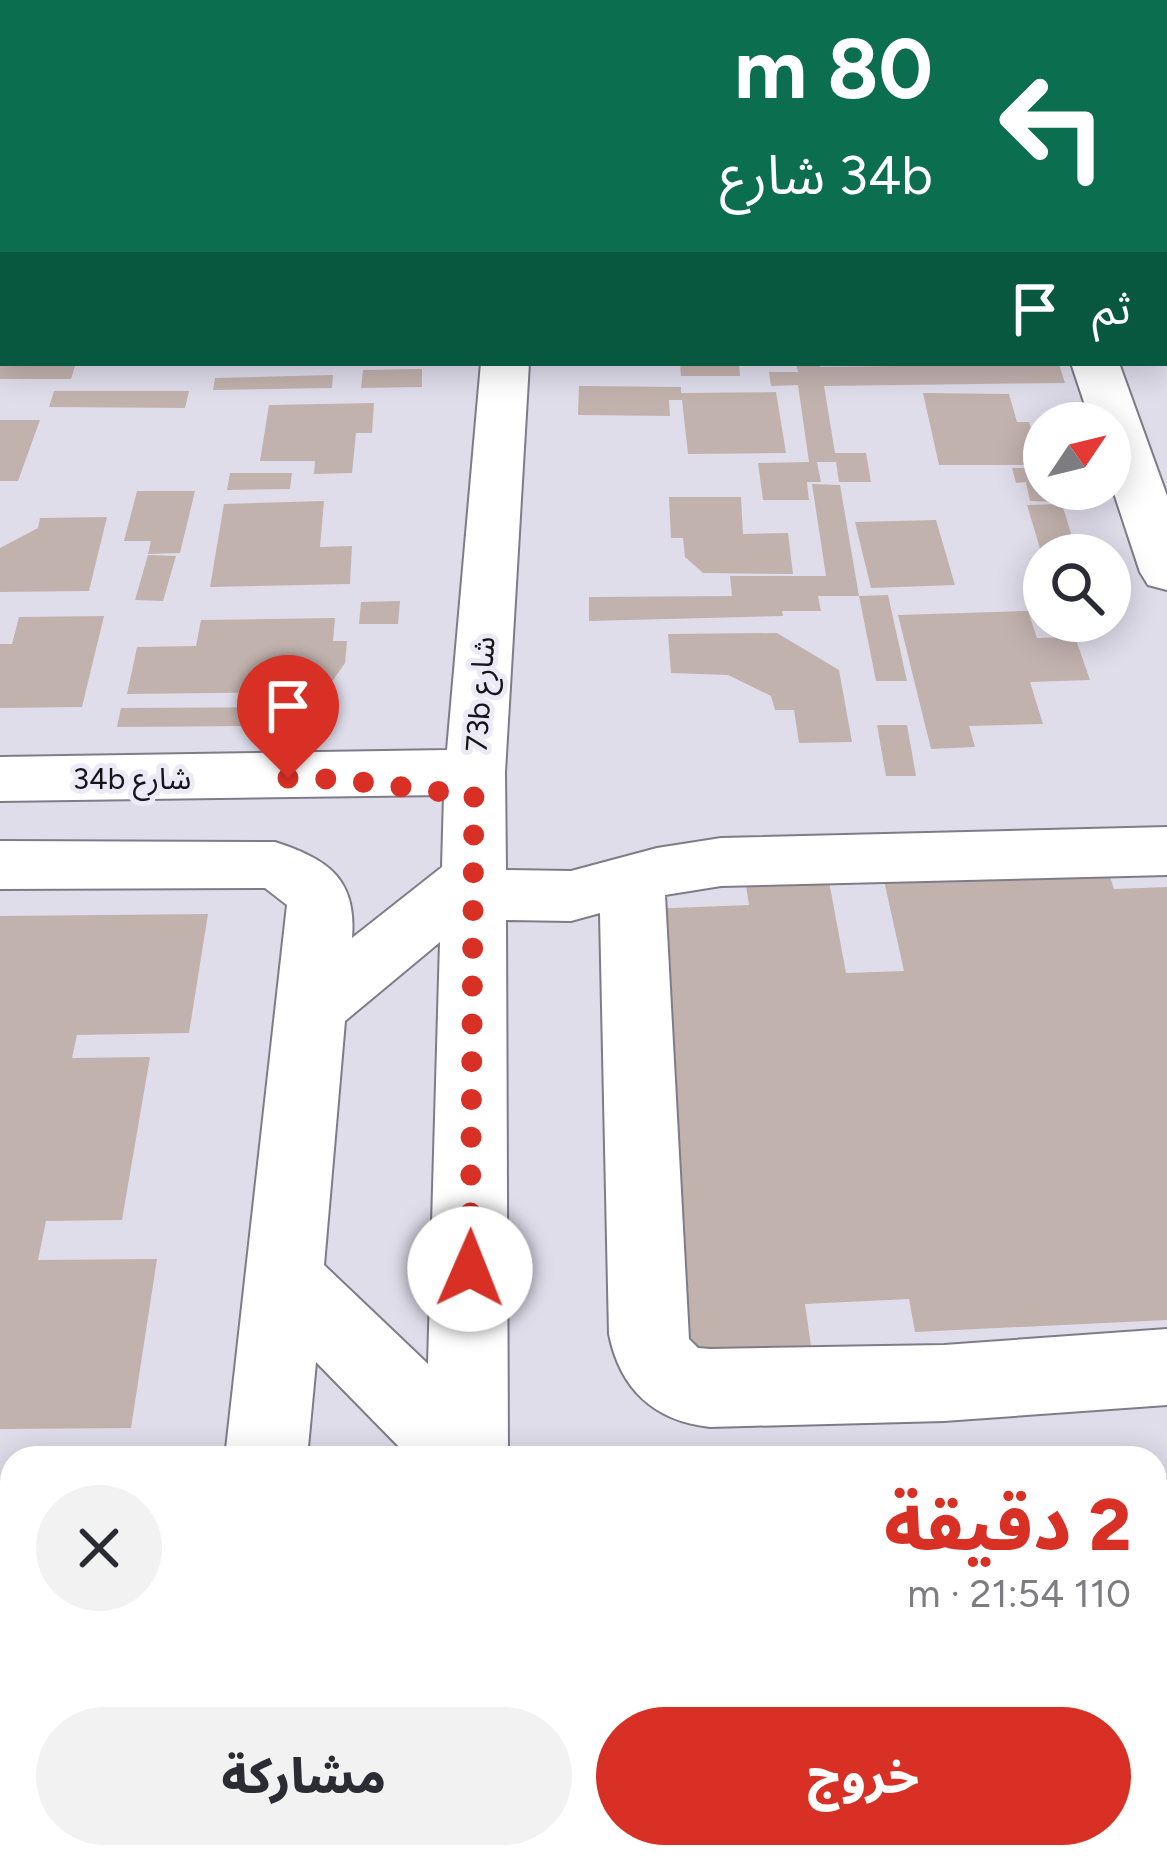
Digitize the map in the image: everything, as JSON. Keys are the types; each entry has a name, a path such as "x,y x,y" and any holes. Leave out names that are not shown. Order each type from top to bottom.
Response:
{"street":[{"name":"73b شارع","path":"467,1446 474,783 505,366"},
{"path":"1096,366 1167,572"},
{"name":"34b شارع","path":"0,779 336,777 403,790 474,783"},
{"path":"309,1011 476,884 542,898 721,862 1167,850"},
{"path":"0,865 265,864 286,868 316,894 322,911 267,1446"},
{"path":"632,883 648,1334 659,1367 691,1388 944,1383 1167,1367"},
{"path":"284,1278 455,1446"}],"building":[{"path":"0,366 75,366 71,379 0,379"},
{"path":"680,366 739,366 740,376 681,376"},
{"path":"797,366 1060,366 1065,383 824,386 835,453 866,453 871,482 839,482 836,462 817,462 821,482 807,482 809,500 763,500 758,463 809,462 798,385 771,386 769,372 798,372"},
{"path":"422,369 422,387 361,388 363,370"},
{"path":"333,375 332,388 213,390 215,378"},
{"path":"579,386 681,387 681,393 776,392 786,453 688,454 682,400 669,400 670,416 578,415"},
{"path":"54,391 189,391 185,408 49,407"},
{"path":"923,393 1009,394 1017,422 1023,422 1023,465 939,465"},
{"path":"374,403 372,433 356,433 352,473 314,474 315,461 260,461 269,405"},
{"path":"0,420 40,420 18,481 0,481"},
{"path":"1012,468 1023,468 1023,482 1016,483"},
{"path":"230,473 292,473 290,489 227,490"},
{"path":"812,484 840,485 859,596 818,596 821,611 782,611 783,616 589,621 589,597 732,596 730,576 826,576"},
{"path":"137,491 195,491 180,553 148,554 151,541 124,541"},
{"path":"669,497 741,497 743,534 788,533 793,574 703,573 685,557 683,538 671,538"},
{"path":"324,501 320,547 352,546 350,584 210,587 224,504"},
{"path":"1028,510 1064,510 1071,534 1036,534"},
{"path":"107,517 89,591 0,592 0,548 38,528 40,518"},
{"path":"936,520 955,585 871,588 855,522"},
{"path":"148,555 176,556 163,601 135,600"},
{"path":"888,595 907,681 876,681 859,596"},
{"path":"400,601 398,624 359,624 361,602"},
{"path":"1023,611 1023,642 1077,642 1090,680 1030,682 1043,724 969,726 975,747 931,749 898,615"},
{"path":"104,616 82,707 0,708 0,644 12,644 19,617"},
{"path":"335,618 333,641 347,641 345,663 333,680 309,692 127,694 137,647 196,646 201,620"},
{"path":"777,633 839,670 852,742 799,743 794,710 775,710 771,696 728,675 671,673 668,634"},
{"path":"277,707 275,726 117,727 121,708"},
{"path":"877,725 907,725 916,776 886,776"},
{"path":"1104,858 1114,889 1167,887 1167,1320 915,1332 909,1299 805,1304 814,1367 691,1372 645,909 749,905 745,879 828,876 846,973 904,971 881,867"},
{"path":"208,914 189,1033 77,1035 72,1058 150,1057 122,1220 46,1221 38,1260 157,1259 131,1428 0,1429 0,916"}],"route":[{"path":"288,778 336,777 403,790 474,795 470,1269"}]}
